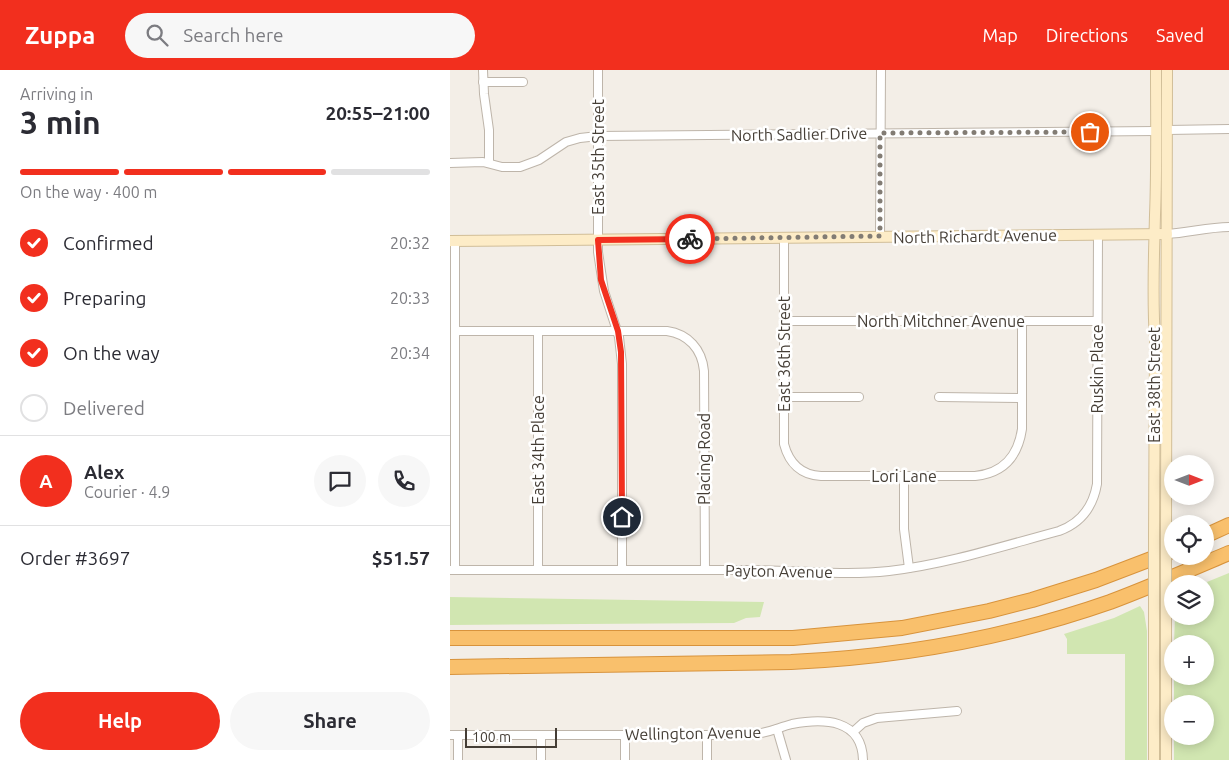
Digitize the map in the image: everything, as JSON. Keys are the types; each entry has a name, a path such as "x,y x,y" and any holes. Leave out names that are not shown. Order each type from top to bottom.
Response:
{"highway":[{"path":"1214,532 1229,525"},
{"path":"450,667 783,662 837,659 902,652 991,636 1056,619 1144,589 1229,553"},
{"path":"450,638 702,637 740,639 826,636 887,630 945,620 1032,600 1096,580 1164,554"}],"main road":[{"name":"East 38th Street","path":"1154,760 1155,340 1153,317 1156,70"},
{"name":"East 38th Street","path":"1166,760 1167,70"},
{"name":"North Richardt Avenue","path":"452,241 1167,234"}],"street":[{"path":"483,70 489,130 489,163"},
{"name":"East 35th Street","path":"598,70 598,240 601,280 618,331 622,364 622,570"},
{"path":"880,236 881,70"},
{"path":"483,82 523,82"},
{"path":"1167,130 1229,129"},
{"name":"North Sadlier Drive","path":"450,163 489,163 508,168 522,166 539,160 566,142 598,136 1156,130"},
{"name":"North Richardt Avenue","path":"1167,234 1206,228 1229,227"},
{"name":"Ruskin Place","path":"1092,503 1097,484 1098,234"},
{"name":"East 36th Street","path":"784,238 784,444 788,455 796,466"},
{"path":"452,241 455,331 453,570"},
{"name":"North Mitchner Avenue","path":"784,321 1097,321"},
{"path":"939,397 1022,398 1022,322"},
{"path":"455,331 618,331"},
{"name":"East 34th Place","path":"538,331 538,570"},
{"name":"Placing Road","path":"618,331 672,332 686,338 697,349 703,360 704,570"},
{"path":"784,397 859,397"},
{"name":"Lori Lane","path":"796,466 806,473 818,476 981,475 995,471 1010,459 1016,450 1020,439 1022,398"},
{"path":"904,476 904,529 909,568"},
{"name":"Payton Avenue","path":"453,570 784,570 849,573 909,568 978,553 1059,531 1079,519 1092,503"},
{"path":"863,760 859,741 853,732 863,723 877,718 957,711"},
{"name":"Wellington Avenue","path":"454,735 752,735 802,723 828,722 840,724 853,732"},
{"path":"777,729 786,760"},
{"path":"454,735 458,760"},
{"path":"542,735 542,760"},
{"path":"625,735 625,760"},
{"path":"707,735 708,760"}],"green space":[{"path":"1229,573 1229,760 1174,760 1174,745 1214,745 1214,695 1174,695 1174,685 1214,685 1214,635 1174,635 1175,625 1214,625 1214,579"},
{"path":"450,597 764,602 760,617 746,618 734,623 450,625"},
{"path":"1140,606 1144,612 1147,631 1147,760 1125,760 1125,654 1067,654 1067,639 1064,634 1114,618"}],"way so far":[{"path":"690,239 880,236 880,133 1090,132"}],"route":[{"path":"622,517 621,352 618,331 605,297 601,280 598,240 690,239"}]}
